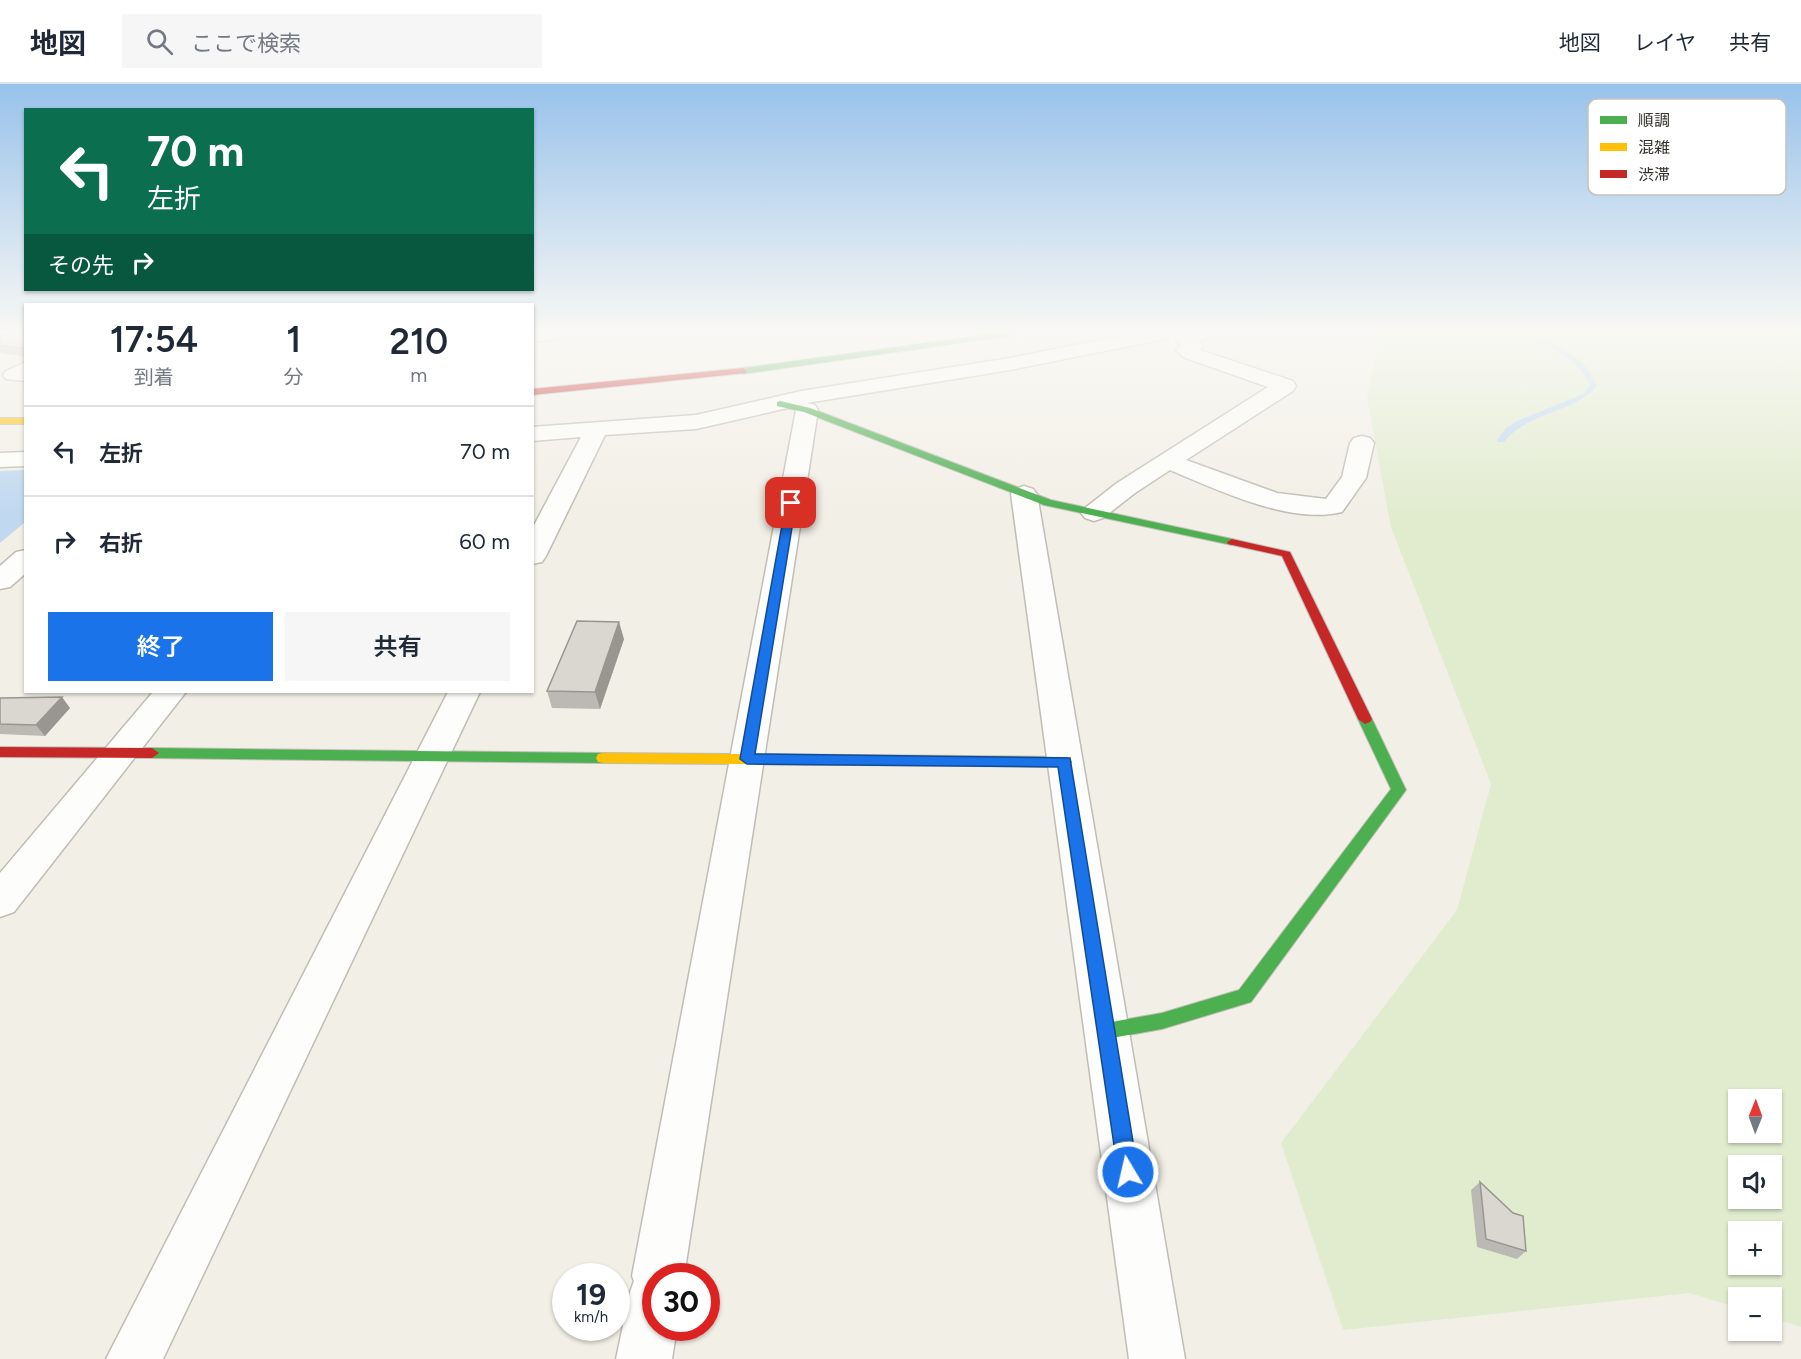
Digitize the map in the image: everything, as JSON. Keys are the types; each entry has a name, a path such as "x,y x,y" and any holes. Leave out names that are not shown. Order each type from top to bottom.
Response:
{"main road":[{"path":"794,407 1024,495 1094,513 1286,554 1399,790 1245,996 1162,1021 1106,1031"},
{"path":"0,421 24,421"},
{"path":"0,752 1065,762"}],"street":[{"path":"534,434 696,422 794,407 862,394"},
{"path":"1094,513 1168,461 1273,394"},
{"path":"660,1263 747,759 794,407"},
{"path":"534,552 596,431"},
{"path":"1168,461 1221,482 1291,504 1333,507 1354,478 1362,443"},
{"path":"0,460 24,459"},
{"path":"1024,495 1157,1359"},
{"path":"0,581 24,560"},
{"path":"0,901 169,693"},
{"path":"134,1359 463,693"},
{"path":"644,1359 647,1341"}],"green space":[{"path":"1368,394 1801,394 1801,1327 1782,1321 1782,1287 1728,1287 1728,1305 1690,1293 1343,1330 1281,1143 1457,910 1491,784 1391,527"}],"water":[{"path":"24,470 24,523 0,543 0,471"}],"building":[{"path":"577,621 619,622 595,692 547,691"},
{"path":"62,697 36,725 0,724 0,698"},
{"path":"1480,1182 1513,1213 1523,1216 1526,1251 1486,1239"}],"waterway":[{"path":"1501,440 1509,430 1520,423 1586,394"}],"traffic: fast":[{"path":"780,404 807,410 1048,503 1232,542"},
{"path":"1106,1031 1162,1021 1245,996 1399,790 1365,719"},
{"path":"152,753 603,758"},
{"path":"967,761 1065,762"}],"traffic: slow":[{"path":"0,421 24,421"},
{"path":"603,758 967,761"}],"traffic: jam":[{"path":"1232,542 1286,554 1365,719"},
{"path":"0,752 152,753"}],"route":[{"path":"791,503 747,759 1065,762 1128,1172"}]}
